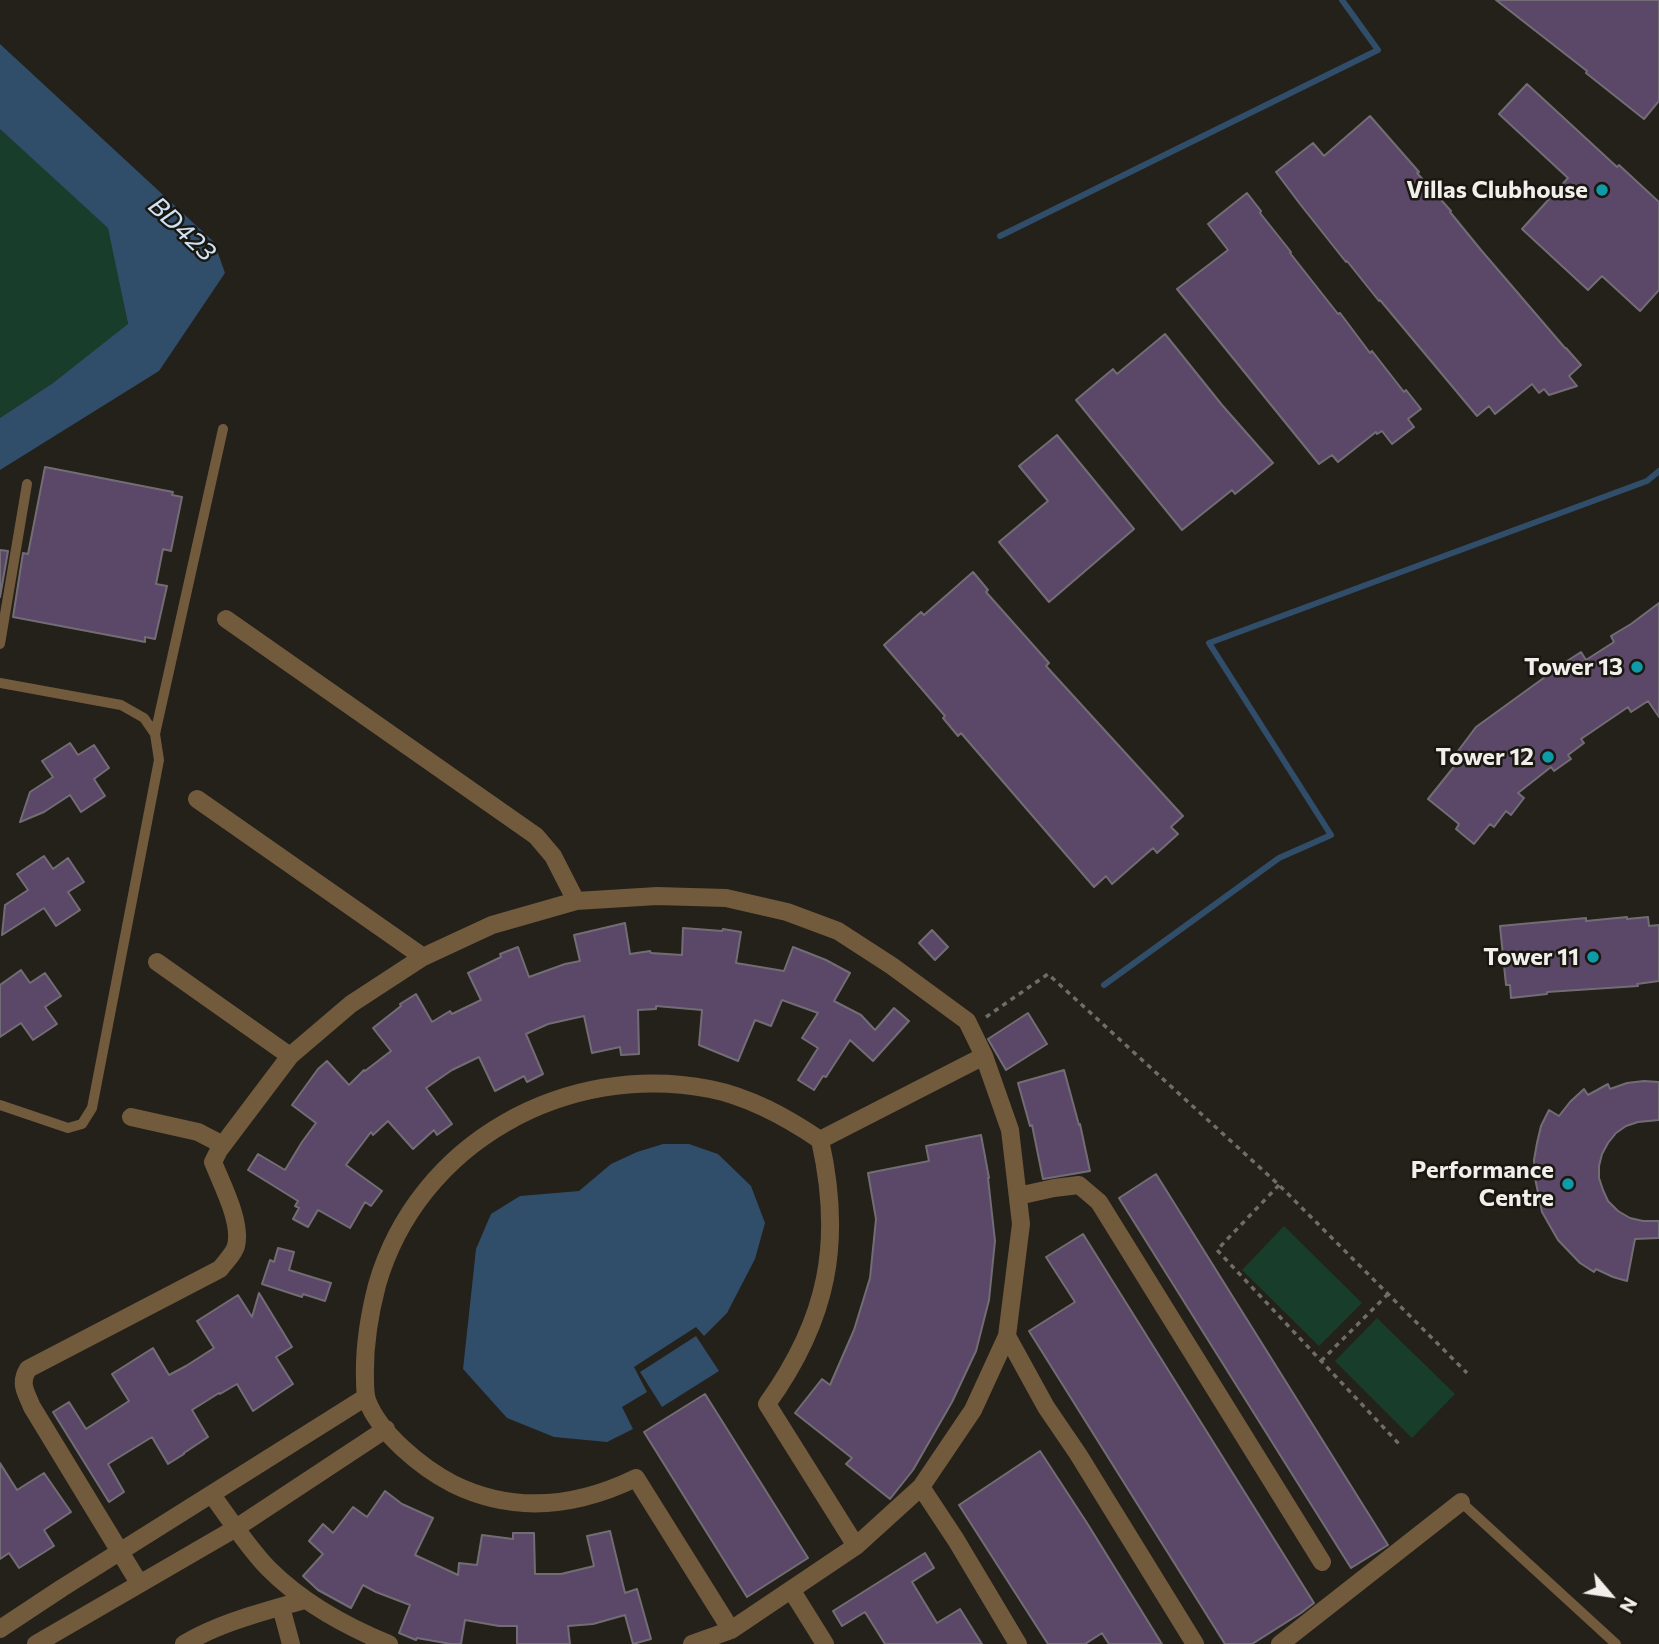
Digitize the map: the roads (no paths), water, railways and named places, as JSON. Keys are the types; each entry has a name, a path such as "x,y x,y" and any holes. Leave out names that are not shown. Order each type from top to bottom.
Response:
{"street":[{"path":"226,619 536,836 553,856 576,901"},
{"path":"197,799 423,957"},
{"path":"139,1584 32,1407 23,1377 28,1369 220,1269 235,1249 237,1230 213,1162 290,1056 351,1004 423,957 492,925 576,901 657,896 726,898 787,912 838,932 892,966 967,1021 984,1056 1010,1130 1021,1224 1007,1336 973,1410 921,1487 856,1546 792,1591 731,1630 692,1644"},
{"path":"157,962 290,1056"},
{"path":"820,1140 984,1056"},
{"path":"731,1630 636,1478 613,1489 564,1503 538,1504 488,1497 464,1489 421,1464 402,1448 374,1415 366,1397 365,1357 371,1308 379,1279 399,1233 421,1199 461,1154 477,1142 536,1106 565,1096 593,1088 653,1083 683,1085 741,1098 769,1109 820,1140 827,1170 830,1210 828,1261 813,1321 801,1351 767,1404 856,1546"},
{"path":"131,1117 198,1132 223,1145"},
{"path":"1018,1196 1079,1185 1099,1202 1322,1562"},
{"path":"1007,1336 1046,1406 1093,1477 1195,1644"},
{"path":"8,1644 0,1631 366,1397"},
{"path":"36,1644 236,1528 386,1429"},
{"path":"921,1487 1018,1644"},
{"path":"212,1495 268,1568 304,1600 359,1632 389,1644"},
{"path":"1280,1644 1461,1502"},
{"path":"792,1591 825,1644"},
{"path":"184,1644 198,1635 243,1618 304,1600"},
{"path":"281,1607 291,1644"}],"lane":[{"path":"0,1105 68,1128 82,1124 92,1108 159,760 155,734 223,429"},
{"path":"0,644 27,484"},
{"path":"0,683 121,705 144,718 155,734"},
{"path":"1461,1502 1616,1644"}],"water":[{"name":"BD423","path":"0,44 214,242 225,273 159,371 0,470 0,418 53,383 128,324 108,228 0,129"},
{"path":"663,1144 689,1144 718,1154 751,1186 765,1223 755,1259 727,1313 704,1336 696,1327 634,1367 647,1392 622,1407 633,1429 607,1442 554,1437 507,1418 463,1369 476,1249 491,1214 520,1196 579,1191 611,1164"},
{"path":"696,1336 719,1371 662,1407 640,1372"}],"waterway":[{"path":"1000,236 1378,50 1342,0"},
{"path":"1104,985 1279,858 1331,835 1209,643 1647,481 1659,471"}],"place":[{"name":"Villas Clubhouse","path":"1602,190"},
{"name":"Tower 13","path":"1637,667"},
{"name":"Tower 12","path":"1548,757"},
{"name":"Tower 11","path":"1593,957"},
{"name":"Performance Centre","path":"1568,1184"}]}
